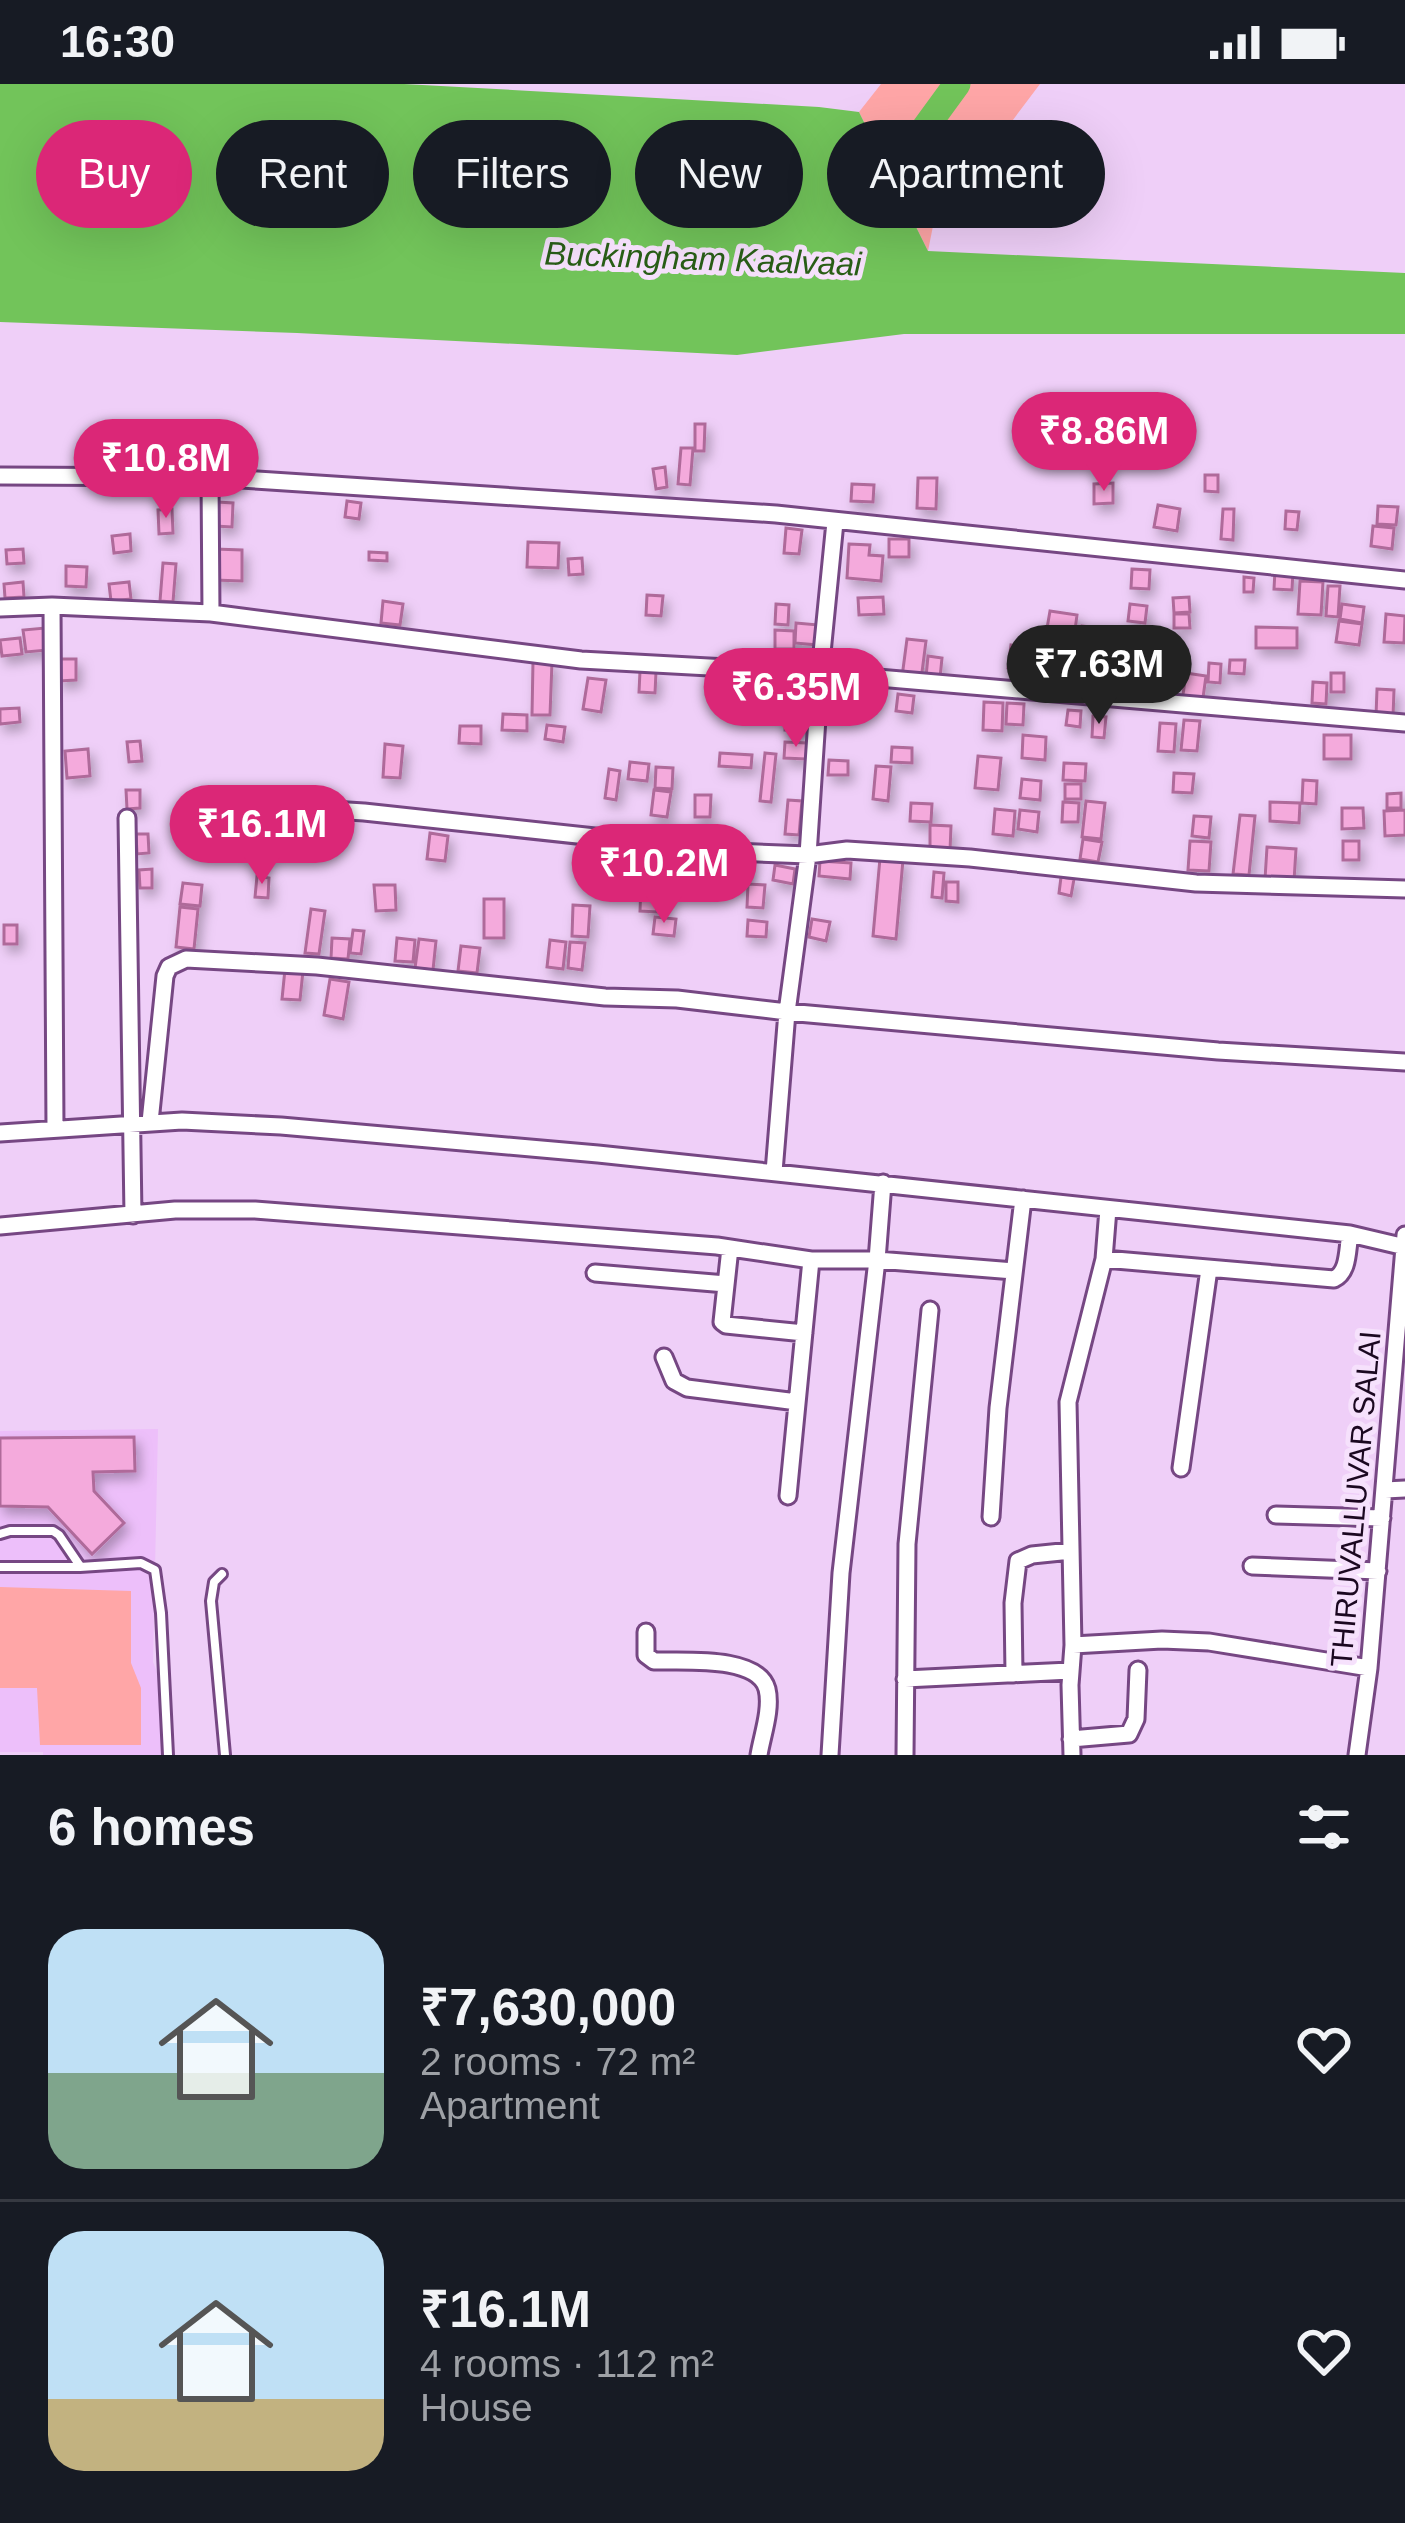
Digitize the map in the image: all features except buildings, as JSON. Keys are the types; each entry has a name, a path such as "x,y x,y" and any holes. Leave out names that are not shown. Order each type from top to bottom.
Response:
{"street":[{"path":"0,476 210,477 776,514 1405,580"},
{"path":"210,477 211,613"},
{"path":"774,1172 787,1012 808,855 835,522"},
{"path":"52,606 55,1129"},
{"path":"0,608 211,613 581,660 820,673 1405,723"},
{"path":"221,803 364,812 734,852 808,855 847,850 970,858 1196,883 1405,889"},
{"path":"127,818 133,1215"},
{"path":"150,1122 165,976 169,967 186,959 316,966 605,998 677,999 1218,1051 1405,1062"},
{"path":"0,1132 182,1120 281,1126 884,1183 1349,1234 1405,1247"},
{"path":"830,1755 841,1573 884,1183"},
{"path":"992,1517 998,1408 1023,1199"},
{"path":"1108,1209 1105,1259 1068,1402 1072,1747 1129,1734 1136,1719 1138,1670"},
{"path":"0,1226 175,1210 255,1210 730,1248 812,1260 878,1259 1014,1271"},
{"path":"1105,1259 1334,1279 1344,1269 1349,1234"},
{"name":"THIRUVALLUVAR SALAI","path":"1357,1755 1369,1669 1405,1235"},
{"path":"730,1248 721,1318 726,1324 804,1333"},
{"path":"788,1496 812,1260"},
{"path":"1181,1468 1209,1269"},
{"path":"595,1273 726,1284"},
{"path":"904,1755 907,1544 930,1310"},
{"path":"664,1357 674,1381 687,1388 797,1402"},
{"path":"1385,1490 1405,1489"},
{"path":"1276,1515 1382,1518"},
{"path":"1014,1674 1018,1561 1071,1551"},
{"path":"1252,1566 1378,1571"},
{"path":"646,1632 648,1659 734,1665 762,1679 767,1702 759,1755"},
{"path":"1073,1646 1209,1642 1369,1669"},
{"path":"905,1679 1070,1671"}],"lane":[{"path":"0,1534 53,1532 80,1567"},
{"path":"0,1567 141,1563 155,1570 167,1755"},
{"path":"222,1574 214,1582 211,1601 225,1755"}],"shaded area":[{"path":"881,84 1040,84 1013,120 863,120 859,112"},
{"path":"917,228 933,228 928,251"},
{"path":"158,1429 153,1662 160,1680 162,1755 0,1752 0,1431"},
{"path":"0,1587 131,1591 131,1663 141,1688 141,1745 40,1745 37,1688 0,1688"}],"water":[{"name":"Buckingham Kaalvaai","path":"0,84 404,84 859,112 863,120 827,120 827,228 917,228 928,251 1405,273 1405,334 904,334 737,355 0,322"}],"waterway":[{"path":"931,120 957,84"}]}
